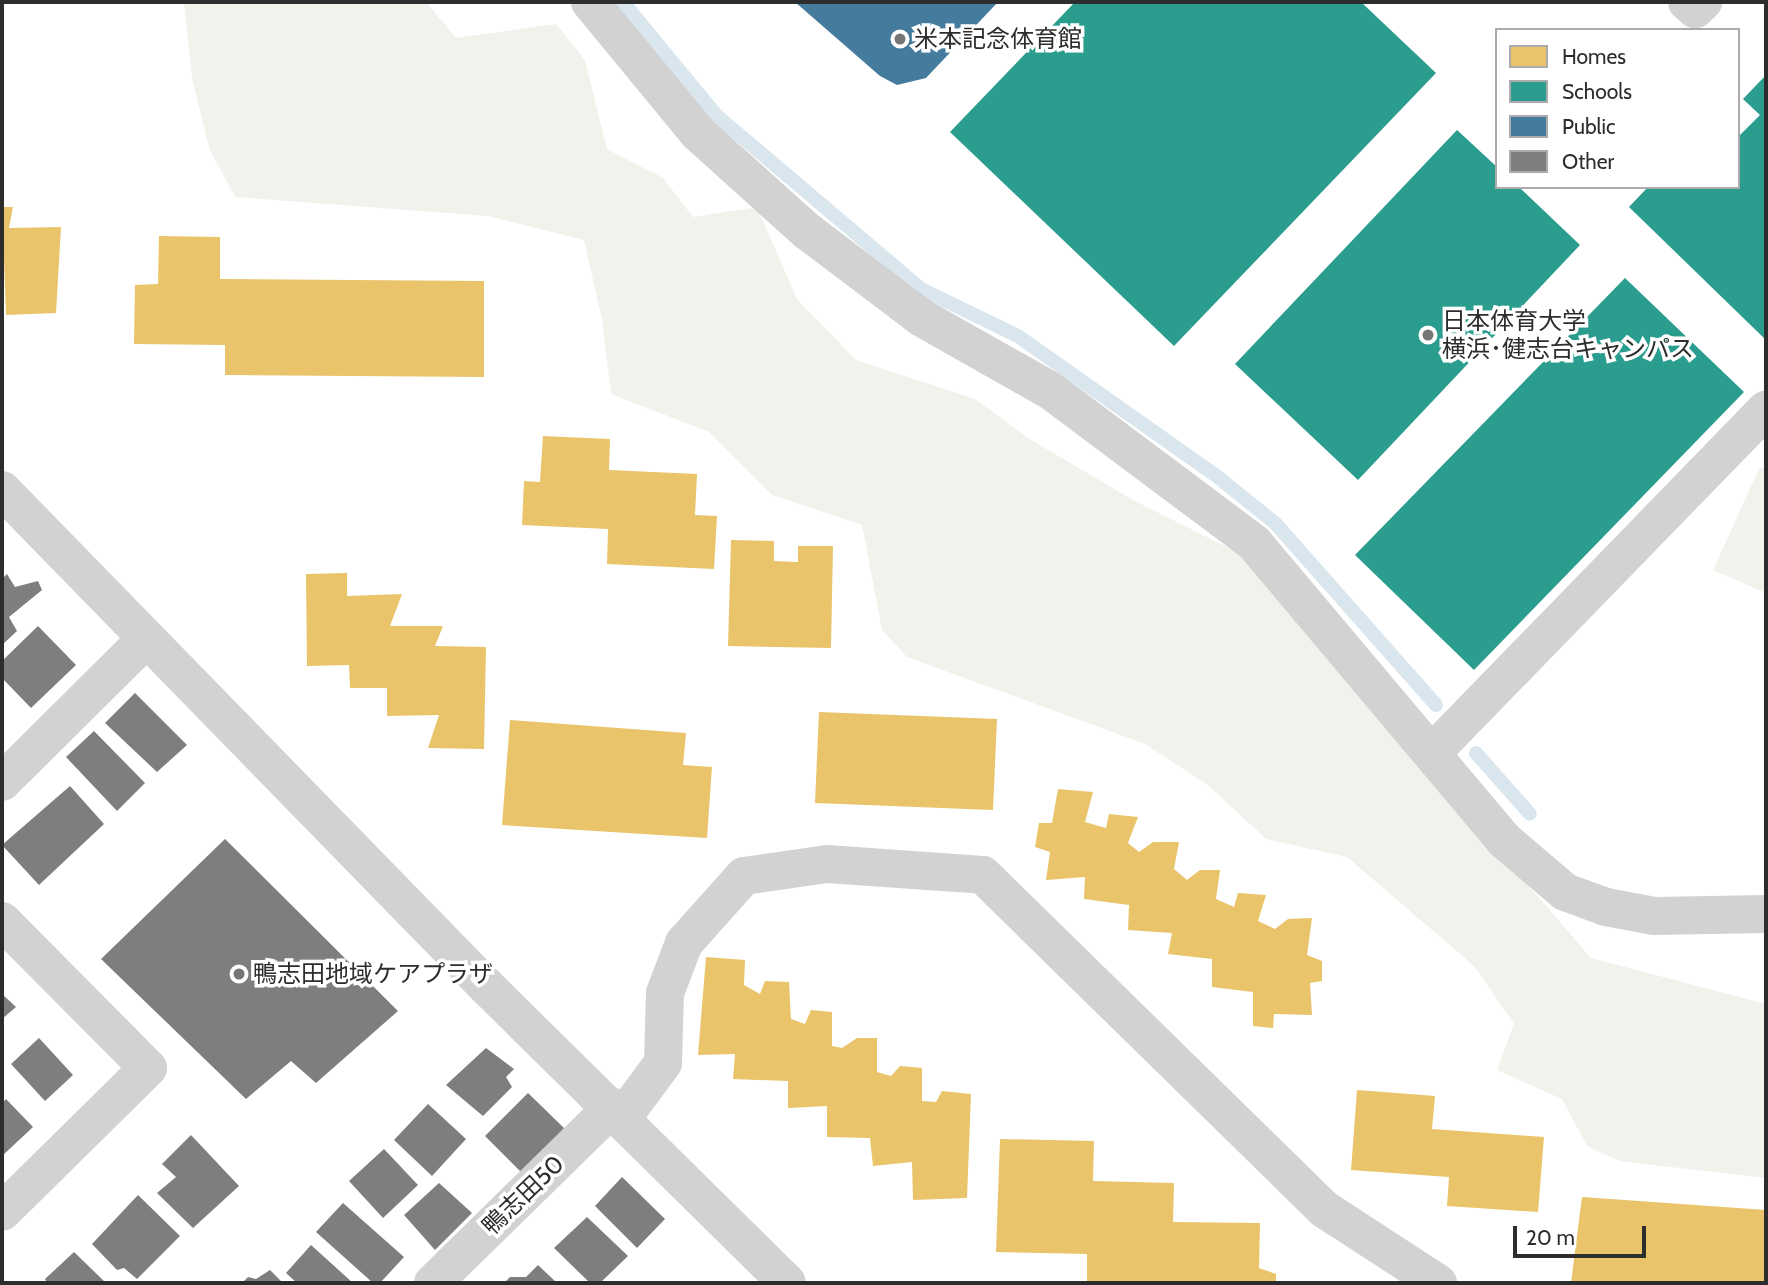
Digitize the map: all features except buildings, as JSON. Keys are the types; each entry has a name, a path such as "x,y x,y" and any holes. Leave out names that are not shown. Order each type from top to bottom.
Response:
{"street":[{"path":"590,2 698,133 807,231 922,318 1051,391 1254,543 1504,840 1565,892 1606,907 1654,916 1766,914"},
{"path":"1687,2 1695,9 1703,2"},
{"path":"1432,753 1766,410"},
{"path":"2,490 487,986 618,1112 787,1283"},
{"path":"2,782 146,639"},
{"name":"鴨志田50","path":"433,1283 618,1112 663,1063 665,993 684,943 744,876 827,864 983,875 1324,1209 1438,1283"},
{"path":"2,920 148,1068 2,1212"}],"shaded area":[{"path":"184,2 426,2 456,38 556,24 585,60 607,149 663,178 693,217 757,207 797,299 856,360 975,399 1028,438 1133,500 1245,556 1591,958 1766,1004 1766,1178 1619,1161 1587,1146 1562,1099 1497,1070 1514,1024 1475,967 1347,857 1266,839 1209,786 1145,744 907,657 882,630 862,525 772,495 709,432 611,394 602,319 584,240 488,216 235,197 209,148 192,78"},
{"path":"1766,467 1766,593 1713,570 1759,469"}],"waterway":[{"path":"623,2 716,115 921,289 1018,336 1219,478 1275,523 1436,705"},
{"path":"1476,753 1530,814"}],"place":[{"name":"米本記念体育館","path":"900,39"},
{"name":"日本体育大学 横浜･健志台キャンパス","path":"1428,335"},
{"name":"鴨志田地域ケアプラザ","path":"239,974"}]}
